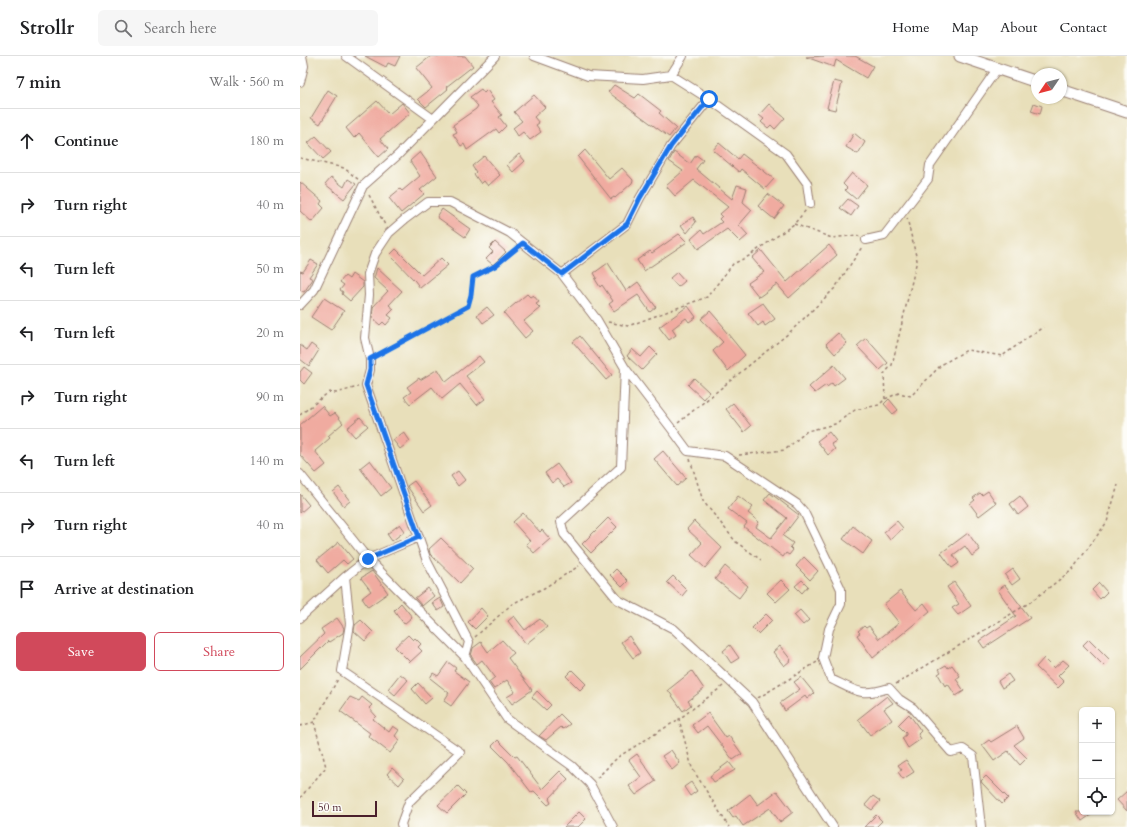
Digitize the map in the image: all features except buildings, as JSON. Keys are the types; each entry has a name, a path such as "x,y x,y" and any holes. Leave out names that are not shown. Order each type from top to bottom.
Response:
{"street":[{"path":"300,82 304,66 302,56"},
{"path":"346,56 433,120"},
{"path":"300,305 314,290 363,186 398,155 495,56"},
{"path":"534,56 588,76 643,79 671,75 709,99 786,154 807,183 810,204"},
{"path":"671,75 683,56"},
{"path":"960,56 1031,80"},
{"path":"866,240 884,236 928,179 930,165 997,69"},
{"path":"1067,92 1127,112"},
{"path":"562,274 627,224 640,198 671,146 709,99"},
{"path":"465,657 469,642 427,561 366,385 370,370 370,359 364,338 369,295 368,274 375,254 389,234 404,220 428,202 450,202 510,233 562,274 597,320 625,368 672,428 688,452 725,456 797,504 807,519 841,589 841,604 829,628 823,658 831,679 860,693 872,694 889,688 899,699 913,708 951,752 963,749 973,756 980,827"},
{"path":"625,368 621,467 561,522 564,534 618,600 674,629 752,702 834,827"},
{"path":"300,474 368,559 465,657 507,719 572,766 590,784 614,827"},
{"path":"300,618 345,577 368,559 419,537"},
{"path":"345,577 350,624 342,671 460,752 409,802 401,824 402,827"}],"path":[{"path":"300,158 344,168 356,177 363,186 389,234"},
{"path":"597,320 628,326 707,297 733,264 749,256 794,224 810,204"},
{"path":"885,399 884,374 892,365 917,260 909,222 904,210"},
{"path":"672,428 789,333 835,288 866,240 856,235 832,238 794,224"},
{"path":"370,359 468,306 473,277 495,266 523,243"},
{"path":"725,456 785,450 807,431 835,424 855,410 879,405 885,399 898,393 911,396 941,365 967,350 1002,356 1043,327"},
{"path":"300,415 329,392 336,393 366,385"},
{"path":"688,452 703,501 736,542 761,560"},
{"path":"889,688 1029,603 1072,570 1107,522 1118,485"},
{"path":"469,642 512,604 544,588 586,561"},
{"path":"752,702 823,658"},
{"path":"300,798 326,766 314,722 342,671"},
{"path":"590,784 618,757 679,719 730,681"},
{"path":"679,719 692,768 728,827"},
{"path":"300,726 314,722"}],"route":[{"path":"368,559 419,537 366,385 370,370 370,359 460,312 468,306 473,277 495,266 523,243 562,274 595,250 627,224 640,198 671,146 709,99"}]}
